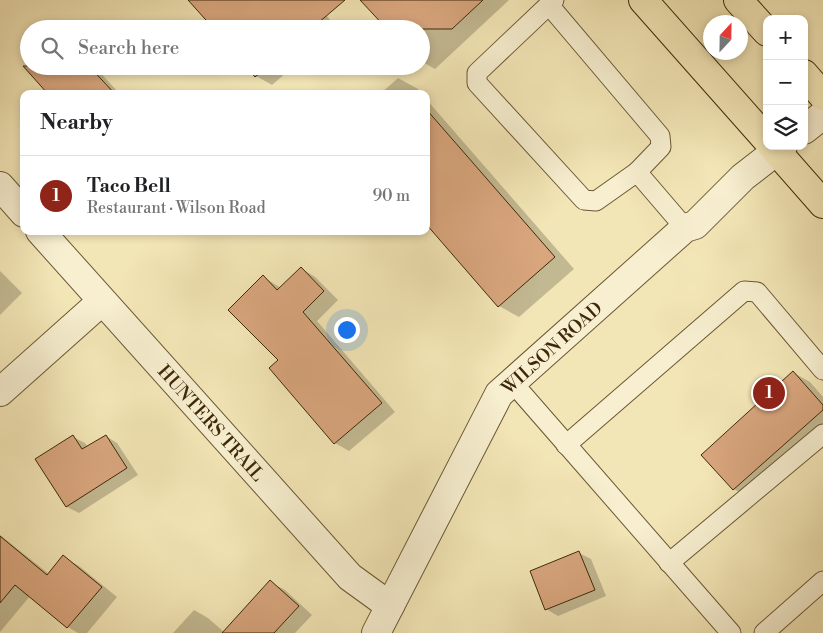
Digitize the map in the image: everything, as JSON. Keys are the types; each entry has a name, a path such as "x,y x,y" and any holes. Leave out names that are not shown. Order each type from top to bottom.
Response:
{"main road":[{"path":"642,0 763,133"},
{"path":"738,0 763,28"},
{"path":"808,79 823,96"},
{"path":"778,150 823,204"}],"street":[{"path":"808,127 823,115"},
{"name":"WILSON ROAD","path":"376,633 499,394 685,228 695,225 771,150"},
{"path":"0,186 20,208"},
{"name":"HUNTERS TRAIL","path":"43,235 101,302 350,577 390,606"},
{"path":"0,392 101,302"}],"lane":[{"path":"552,3 660,136 661,147 637,172 596,201 584,200 477,82 477,74 552,3"},
{"path":"637,172 685,228"},
{"path":"566,445 744,291 757,292 823,370"},
{"path":"512,382 731,633"},
{"path":"669,563 823,434"},
{"path":"764,633 823,581"}],"building":[{"path":"188,0 345,0 322,20 206,20"},
{"path":"360,0 483,0 452,29 430,29 430,20 379,20"},
{"path":"31,75 97,75 111,90 44,90"},
{"path":"430,114 555,257 498,307 430,229"},
{"path":"301,267 324,291 303,312 382,403 334,444 269,368 278,360 228,310 263,275 277,290"},
{"path":"793,371 823,405 823,410 733,490 701,455"},
{"path":"73,435 82,449 106,435 127,468 66,507 35,459"},
{"path":"0,536 47,575 63,555 102,587 67,628 15,585 0,603"},
{"path":"579,551 595,590 545,610 530,571"},
{"path":"270,580 299,606 274,633 222,633"}],"place":[{"name":"Taco Bell","path":"769,393"}]}
